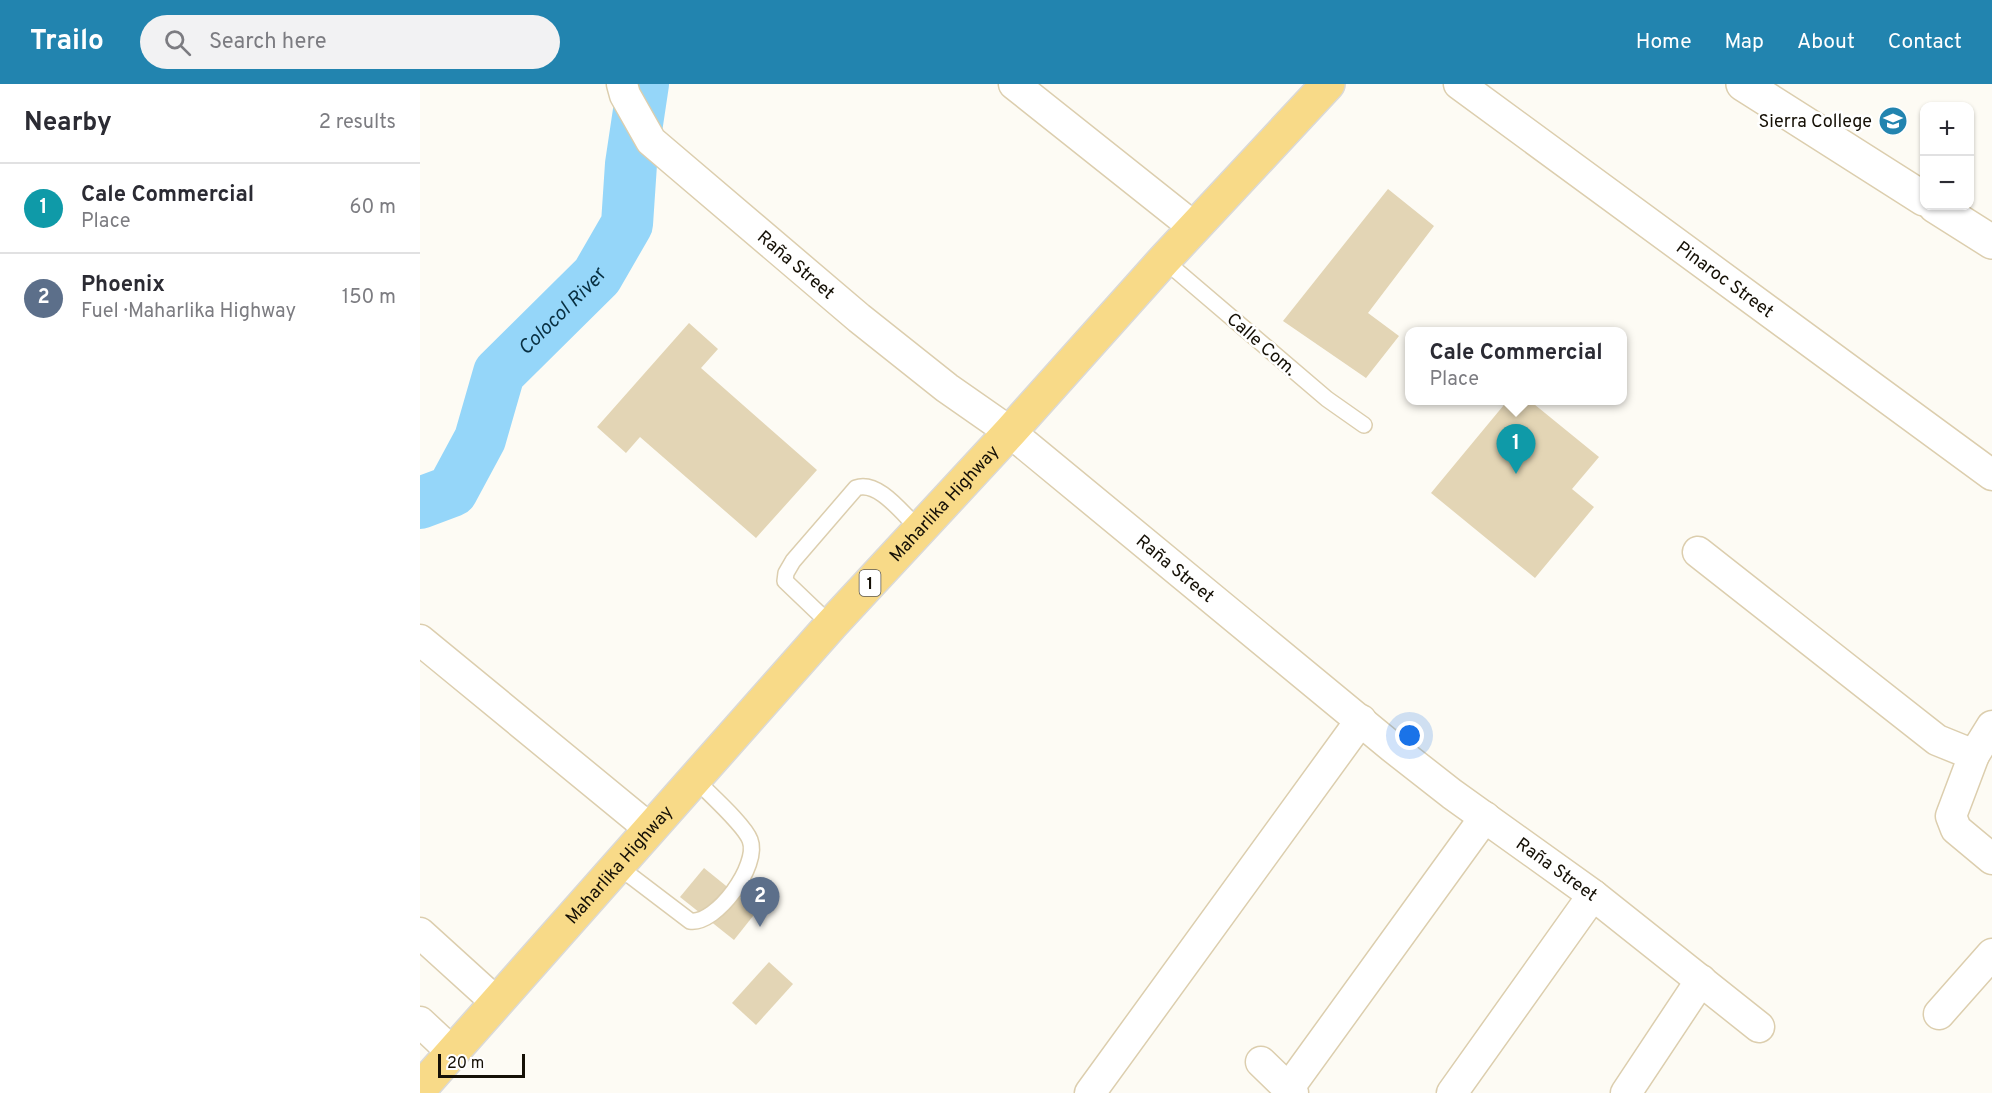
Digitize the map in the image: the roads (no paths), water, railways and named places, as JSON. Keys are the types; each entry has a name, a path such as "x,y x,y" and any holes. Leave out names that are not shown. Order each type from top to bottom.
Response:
{"main road":[{"name":"Maharlika Highway","path":"420,1089 918,528 1011,432 1164,260 1328,84"}],"street":[{"path":"1014,84 1195,228"},
{"name":"Pinaroc Street","path":"1459,84 1992,475"},
{"path":"1743,84 1920,196"},
{"name":"Raña Street","path":"623,89 651,141 868,325 947,388 1011,432 1361,720 1485,817 1593,895 1759,1027"},
{"path":"1941,210 1992,242"},
{"path":"1698,552 1937,740 1974,755"},
{"path":"420,640 650,829"},
{"path":"1090,1093 1361,720"},
{"path":"1992,726 1974,755 1951,816 1956,829 1992,859"},
{"path":"1261,1062 1290,1091 1485,817"},
{"path":"1452,1093 1593,895"},
{"path":"420,933 496,1002"},
{"path":"1939,1014 1992,954"},
{"path":"1626,1093 1701,980"},
{"path":"420,1022 451,1052"}],"lane":[{"name":"Calle Com.","path":"1164,260 1327,399 1364,425"},
{"path":"831,625 785,581 786,573 793,561 856,489 865,485 878,489 918,528"},
{"path":"619,867 690,921 700,920 723,905 741,881 752,857 750,839 694,778"}],"waterway":[{"name":"Colocol River","path":"420,503 452,491 480,439 499,373 597,276 627,224 631,164 643,84"}],"place":[{"name":"Sierra College","path":"1893,121"},
{"name":"Cale Commercial","path":"1516,474"},
{"name":"Phoenix","path":"760,927"}]}
